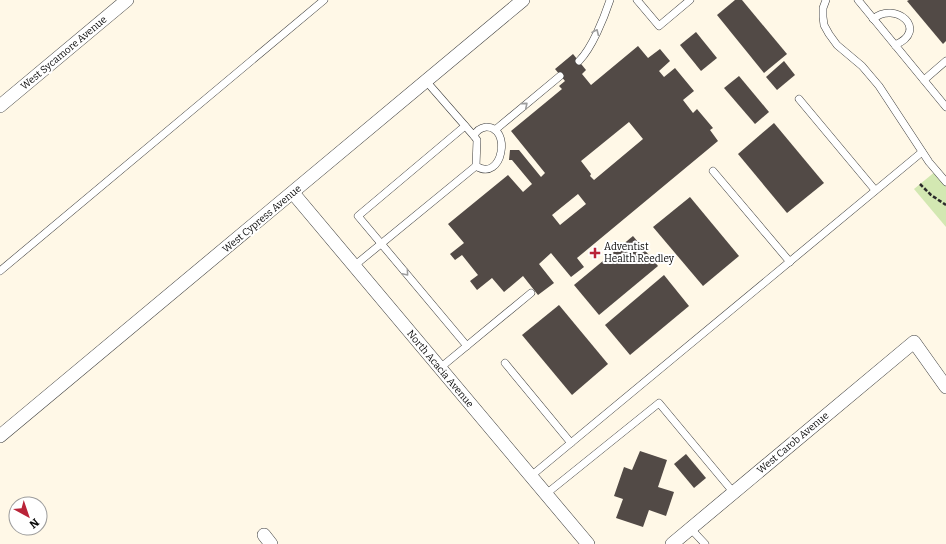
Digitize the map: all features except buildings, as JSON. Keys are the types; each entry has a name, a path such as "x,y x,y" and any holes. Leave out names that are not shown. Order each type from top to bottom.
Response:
{"street":[{"name":"West Sycamore Avenue","path":"0,106 127,0"},
{"name":"West Cypress Avenue","path":"0,436 523,0"},
{"name":"North Acacia Avenue","path":"293,193 588,544"},
{"name":"West Carob Avenue","path":"672,544 914,342 946,387"}],"lane":[{"path":"0,271 324,0"},
{"path":"579,61 592,42 610,0"},
{"path":"638,0 659,26 690,0"},
{"path":"826,0 823,8 823,17 824,25 829,34 837,45 862,66 879,86 922,152 946,182"},
{"path":"858,0 946,107"},
{"path":"873,19 878,12 885,8 892,7 904,12 910,24 910,31 902,42 895,45"},
{"path":"924,80 946,61"},
{"path":"495,130 560,76"},
{"path":"354,266 476,166 477,140 426,81"},
{"path":"799,99 875,190"},
{"path":"465,126 358,216 467,346"},
{"path":"474,136 476,132 487,127 495,130 501,141 500,154 498,162 495,166 487,169 476,166"},
{"path":"531,476 922,152"},
{"path":"713,171 790,262"},
{"path":"440,368 531,293"},
{"path":"505,363 572,443"},
{"path":"546,494 659,403 734,493"},
{"path":"691,529 705,544"}],"path":[{"path":"920,184 931,195 946,205"}],"green space":[{"path":"936,171 946,182 946,227 914,189"}],"place":[{"name":"Adventist Health Reedley","path":"595,253"}]}
